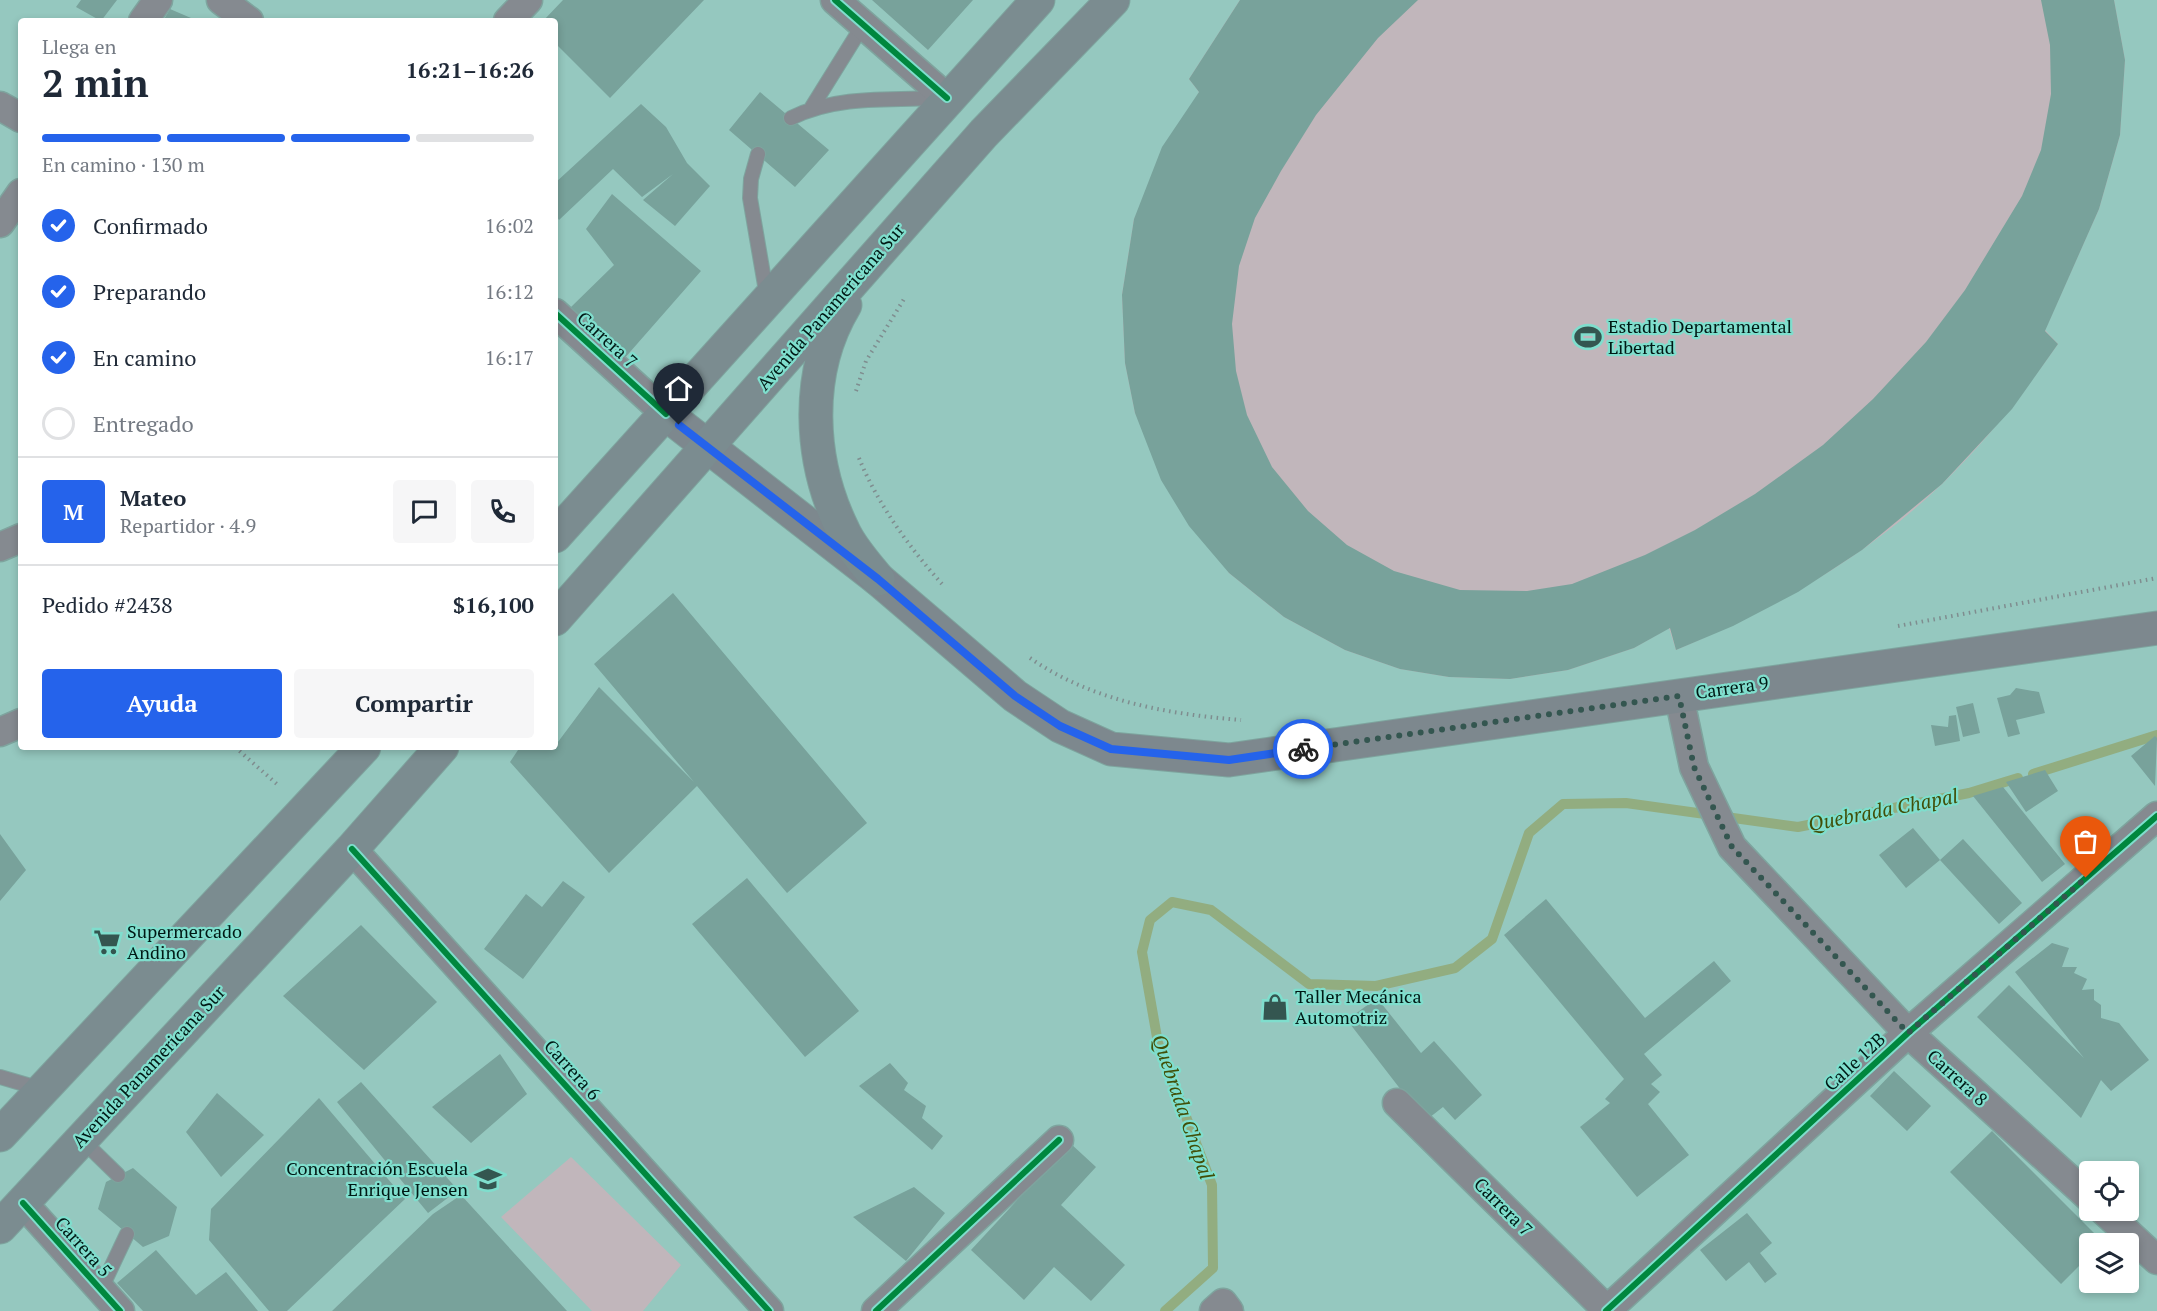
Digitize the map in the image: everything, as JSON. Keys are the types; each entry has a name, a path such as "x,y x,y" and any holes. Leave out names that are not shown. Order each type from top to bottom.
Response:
{"main road":[{"path":"558,533 947,98 1038,0"},
{"name":"Avenida Panamericana Sur","path":"558,617 984,133 1113,0"},
{"path":"873,260 842,310 821,364 814,421 822,478 839,521 844,532 878,579"},
{"name":"Carrera 9","path":"666,414 878,579 1015,696 1060,726 1111,749 1229,760 2157,628"},
{"path":"0,1135 361,750"},
{"name":"Avenida Panamericana Sur","path":"0,1227 352,849 439,750"}],"street":[{"path":"145,18 158,0"},
{"path":"221,0 245,18"},
{"path":"511,18 528,0"},
{"path":"836,0 947,98"},
{"path":"0,106 18,116"},
{"path":"0,223 18,197"},
{"name":"Carrera 7","path":"558,316 666,414"},
{"path":"0,546 18,539"},
{"name":"Carrera 8","path":"1679,696 1694,767 1732,847 1908,1033 2079,1188"},
{"path":"0,732 18,724"},
{"name":"Calle 12B","path":"1607,1310 1908,1033 2157,816"},
{"name":"Carrera 6","path":"352,849 770,1311"},
{"name":"Carrera 7","path":"1397,1103 1607,1310"},
{"path":"876,1311 1059,1140"},
{"name":"Carrera 5","path":"22,1203 120,1311"},
{"path":"2115,1221 2157,1260"}],"lane":[{"path":"812,108 863,25"},
{"path":"791,118 812,108 833,103 947,98"},
{"path":"758,154 751,179 750,198 767,299"},
{"path":"0,1077 43,1089"},
{"path":"81,1139 118,1175"},
{"path":"100,1289 127,1234"}],"path":[{"path":"855,400 866,362 904,299"},
{"path":"858,456 868,482 900,530 949,592"},
{"path":"1888,628 2157,578"},
{"path":"1021,652 1077,685 1111,700 1189,715 1251,720"},
{"path":"238,750 307,810"}],"shaded area":[{"name":"Estadio Departamental Libertad","path":"1240,0 2114,0 2125,60 2120,135 2099,209 2045,330 2058,344 1989,434 1942,484 1912,511 1850,558 1817,579 1748,617 1676,650 1669,628 1634,648 1568,670 1510,679 1449,677 1400,669 1345,650 1284,617 1229,573 1135,413 1125,363 1122,295 1134,219 1199,92 1189,79"},
{"path":"571,1157 681,1265 643,1311 592,1311 501,1217"}],"building":[{"path":"81,0 117,0 103,18 96,18 76,7"},
{"path":"563,0 704,0 610,98 558,46 558,18 546,18"},
{"path":"872,0 973,0 928,50"},
{"path":"1240,0 1418,0 1378,38 1316,115 1281,171 1255,218 1239,266 1232,324 1236,371 1247,415 1272,467 1308,511 1347,545 1394,571 1460,590 1527,591 1572,584 1645,555 1695,530 1755,494 1823,445 1873,399 1926,342 1965,290 2022,196 2041,150 2051,94 2050,45 2041,0 2114,0 2125,60 2120,135 2099,209 2045,331 2058,344 2012,409 1942,484 1862,550 1798,592 1733,626 1676,650 1670,628 1634,648 1568,670 1510,679 1449,677 1400,669 1345,650 1284,617 1229,573 1189,526 1161,480 1135,413 1125,363 1122,295 1134,219 1162,147 1199,92 1189,79"},
{"path":"170,9 191,18 165,18"},
{"path":"760,92 829,150 795,187 729,130"},
{"path":"641,104 666,127 687,163 710,186 675,226 643,200 673,174 642,197 613,169 559,220 558,180"},
{"path":"612,194 701,271 623,360 570,308 614,265 586,229"},
{"path":"673,593 867,823 787,893 697,786 609,873 510,762 518,750 558,750 558,742 599,687 694,782 594,664"},
{"path":"2016,688 2039,692 2045,713 2016,720 2020,734 2008,737 1997,698 2010,695"},
{"path":"1973,703 1980,733 1963,737 1956,707"},
{"path":"1956,715 1960,741 1935,746 1931,725 1948,727 1949,716"},
{"path":"2155,736 2157,738 2155,786 2131,756"},
{"path":"2045,770 2058,791 2026,812 2006,782"},
{"path":"2003,787 2065,864 2042,882 1973,796"},
{"path":"1913,828 1940,860 1906,888 1879,855"},
{"path":"0,834 26,870 0,901"},
{"path":"1963,839 2022,903 1999,924 1940,860"},
{"path":"747,878 859,1011 805,1057 692,924"},
{"path":"563,881 585,897 523,979 484,949 526,894 542,907"},
{"path":"1546,899 1645,1018 1714,961 1731,981 1644,1054 1662,1075 1651,1084 1660,1092 1648,1104 1689,1155 1637,1197 1580,1127 1610,1103 1605,1099 1624,1079 1504,935"},
{"path":"361,925 437,1002 364,1070 283,996"},
{"path":"2052,943 2069,948 2062,967 2077,967 2074,973 2087,979 2082,990 2094,989 2094,1000 2101,1005 2101,1018 2119,1023 2149,1060 2111,1091 2101,1080 2081,1118 1977,1017 2009,985 2084,1058 2015,972"},
{"path":"1377,998 1421,1053 1434,1041 1482,1095 1455,1120 1443,1107 1425,1121 1347,1020"},
{"path":"500,1054 527,1094 471,1143 432,1107"},
{"path":"890,1063 908,1083 904,1090 926,1106 922,1118 943,1136 932,1150 859,1086"},
{"path":"1894,1071 1931,1106 1907,1131 1870,1096"},
{"path":"361,1082 458,1190 428,1213 337,1102"},
{"path":"217,1093 264,1135 221,1177 186,1132"},
{"path":"319,1098 405,1199 287,1311 269,1311 209,1240 211,1209"},
{"path":"1992,1131 2079,1218 2079,1221 2082,1221 2094,1233 2079,1233 2079,1266 2061,1284 1950,1172"},
{"path":"1070,1143 1096,1167 1061,1205 1125,1265 1091,1301 1054,1267 1024,1300 971,1250"},
{"path":"133,1168 177,1207 169,1236 143,1247 98,1209 106,1182"},
{"path":"914,1187 945,1213 906,1261 853,1217"},
{"path":"461,1195 567,1311 332,1311 433,1214"},
{"path":"1747,1213 1772,1243 1760,1253 1777,1274 1765,1283 1749,1262 1726,1281 1700,1250"},
{"path":"156,1250 196,1295 226,1272 258,1311 143,1311 117,1283"}],"waterway":[{"name":"Quebrada Chapal","path":"2033,774 2157,735"},
{"name":"Quebrada Chapal","path":"1165,1311 1213,1268 1212,1185 1158,1043 1142,952 1150,920 1172,902 1211,910 1309,984 1376,986 1455,968 1492,939 1529,833 1563,804 1626,803 1798,827 1969,793 2018,778"}],"cycle path":[{"path":"835,0 947,98"},
{"path":"558,316 666,414"},
{"path":"1606,1311 1908,1033 2157,816"},
{"path":"352,849 769,1311"},
{"path":"876,1311 1059,1140"},
{"path":"23,1203 120,1311"}],"way so far":[{"path":"1303,749 1679,696 1694,767 1732,847 1908,1033 2086,878"}],"place":[{"name":"Estadio Departamental Libertad","path":"1588,337"},
{"name":"Supermercado Andino","path":"107,942"},
{"name":"Taller Mecánica Automotriz","path":"1275,1007"},
{"name":"Concentración Escuela Enrique Jensen","path":"488,1179"}],"route":[{"path":"679,425 878,579 1015,696 1060,726 1111,749 1229,760 1303,749"}]}
